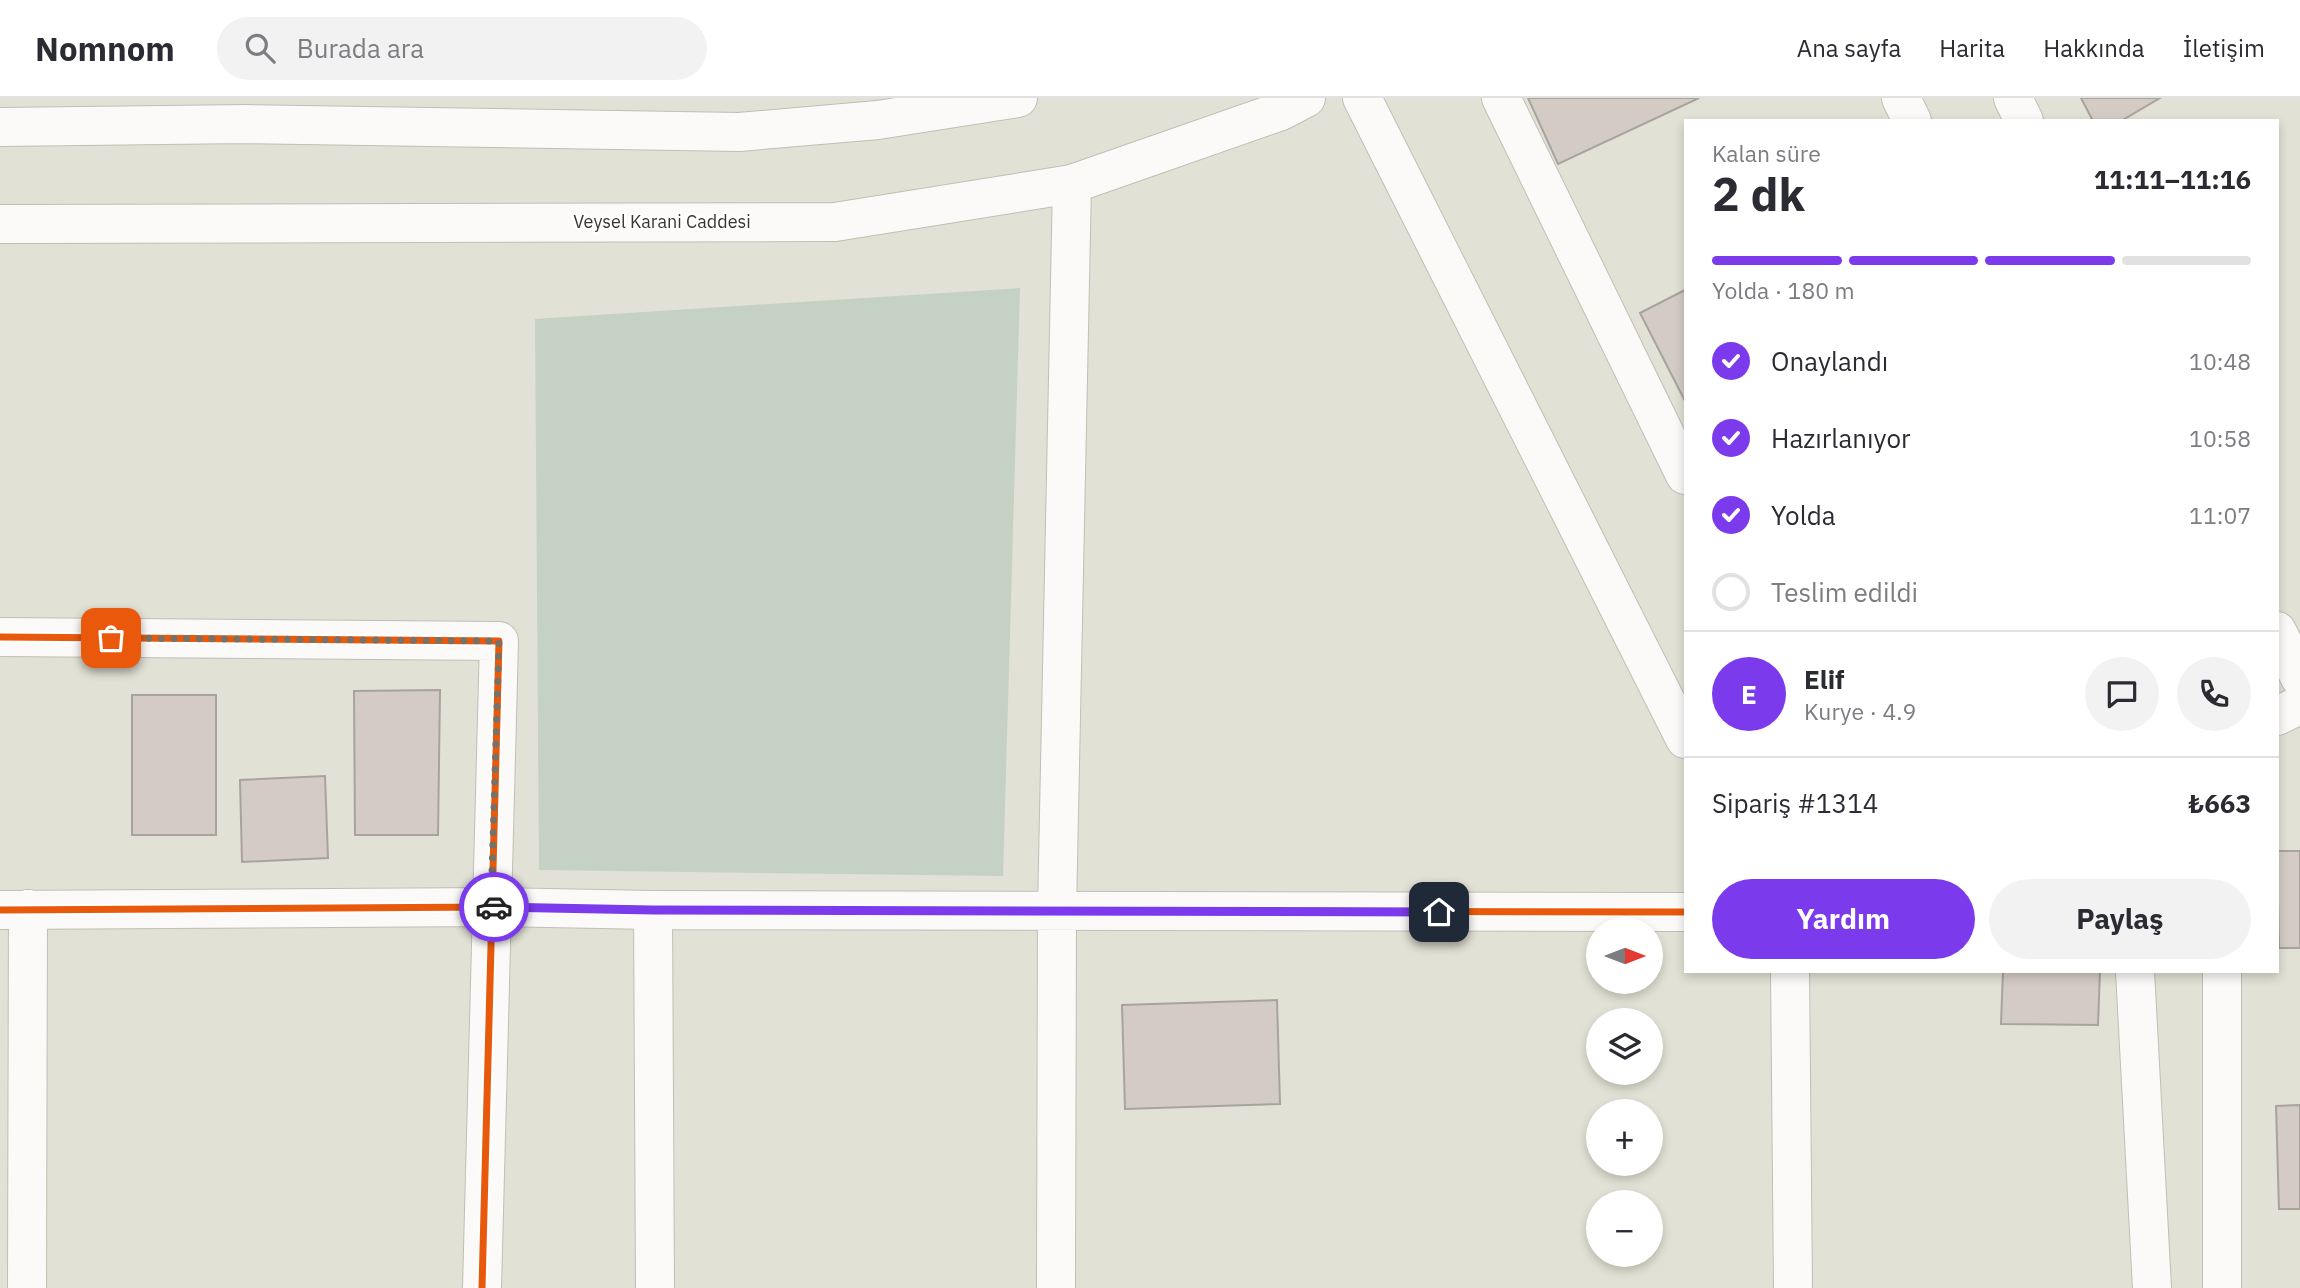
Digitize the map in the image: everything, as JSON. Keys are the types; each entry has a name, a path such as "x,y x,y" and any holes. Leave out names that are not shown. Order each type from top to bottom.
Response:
{"street":[{"path":"0,127 246,124 739,132 878,120 1017,98"},
{"name":"Veysel Karani Caddesi","path":"0,224 835,222 1072,184 1281,111 1306,98"},
{"path":"1362,98 1684,737"},
{"path":"1501,98 1684,473"},
{"path":"1901,98 1911,119"},
{"path":"2013,98 2023,119"},
{"path":"1056,1288 1057,911 1072,184"},
{"path":"2279,635 2300,678"},
{"path":"0,638 499,641 482,1288"},
{"path":"2279,715 2300,705"},
{"path":"27,1288 14,910 491,906 653,910 1684,912"},
{"path":"653,910 655,1288"},
{"path":"1790,973 1793,1288"},
{"path":"2135,973 2152,1288"},
{"path":"2222,973 2222,1288"}],"green space":[{"path":"1020,288 1003,876 539,870 535,319"}],"building":[{"path":"1528,98 1699,98 1558,164"},
{"path":"2081,98 2160,98 2124,119 2092,119"},
{"path":"1684,291 1684,399 1640,313"},
{"path":"440,690 438,835 355,835 354,691"},
{"path":"132,695 216,695 216,835 132,835"},
{"path":"325,776 328,858 242,862 240,780"},
{"path":"2279,851 2300,851 2300,948 2279,948"},
{"path":"2003,973 2100,973 2098,1025 2001,1024"},
{"path":"1277,1000 1280,1104 1125,1109 1122,1005"},
{"path":"2300,1105 2300,1209 2279,1209 2276,1106"}],"cycle path":[{"path":"0,637 499,641 482,1288"},
{"path":"0,910 491,907 653,910 1684,912"}],"way so far":[{"path":"111,638 499,641 491,906 494,907"}],"route":[{"path":"494,907 653,910 1439,912"}]}
